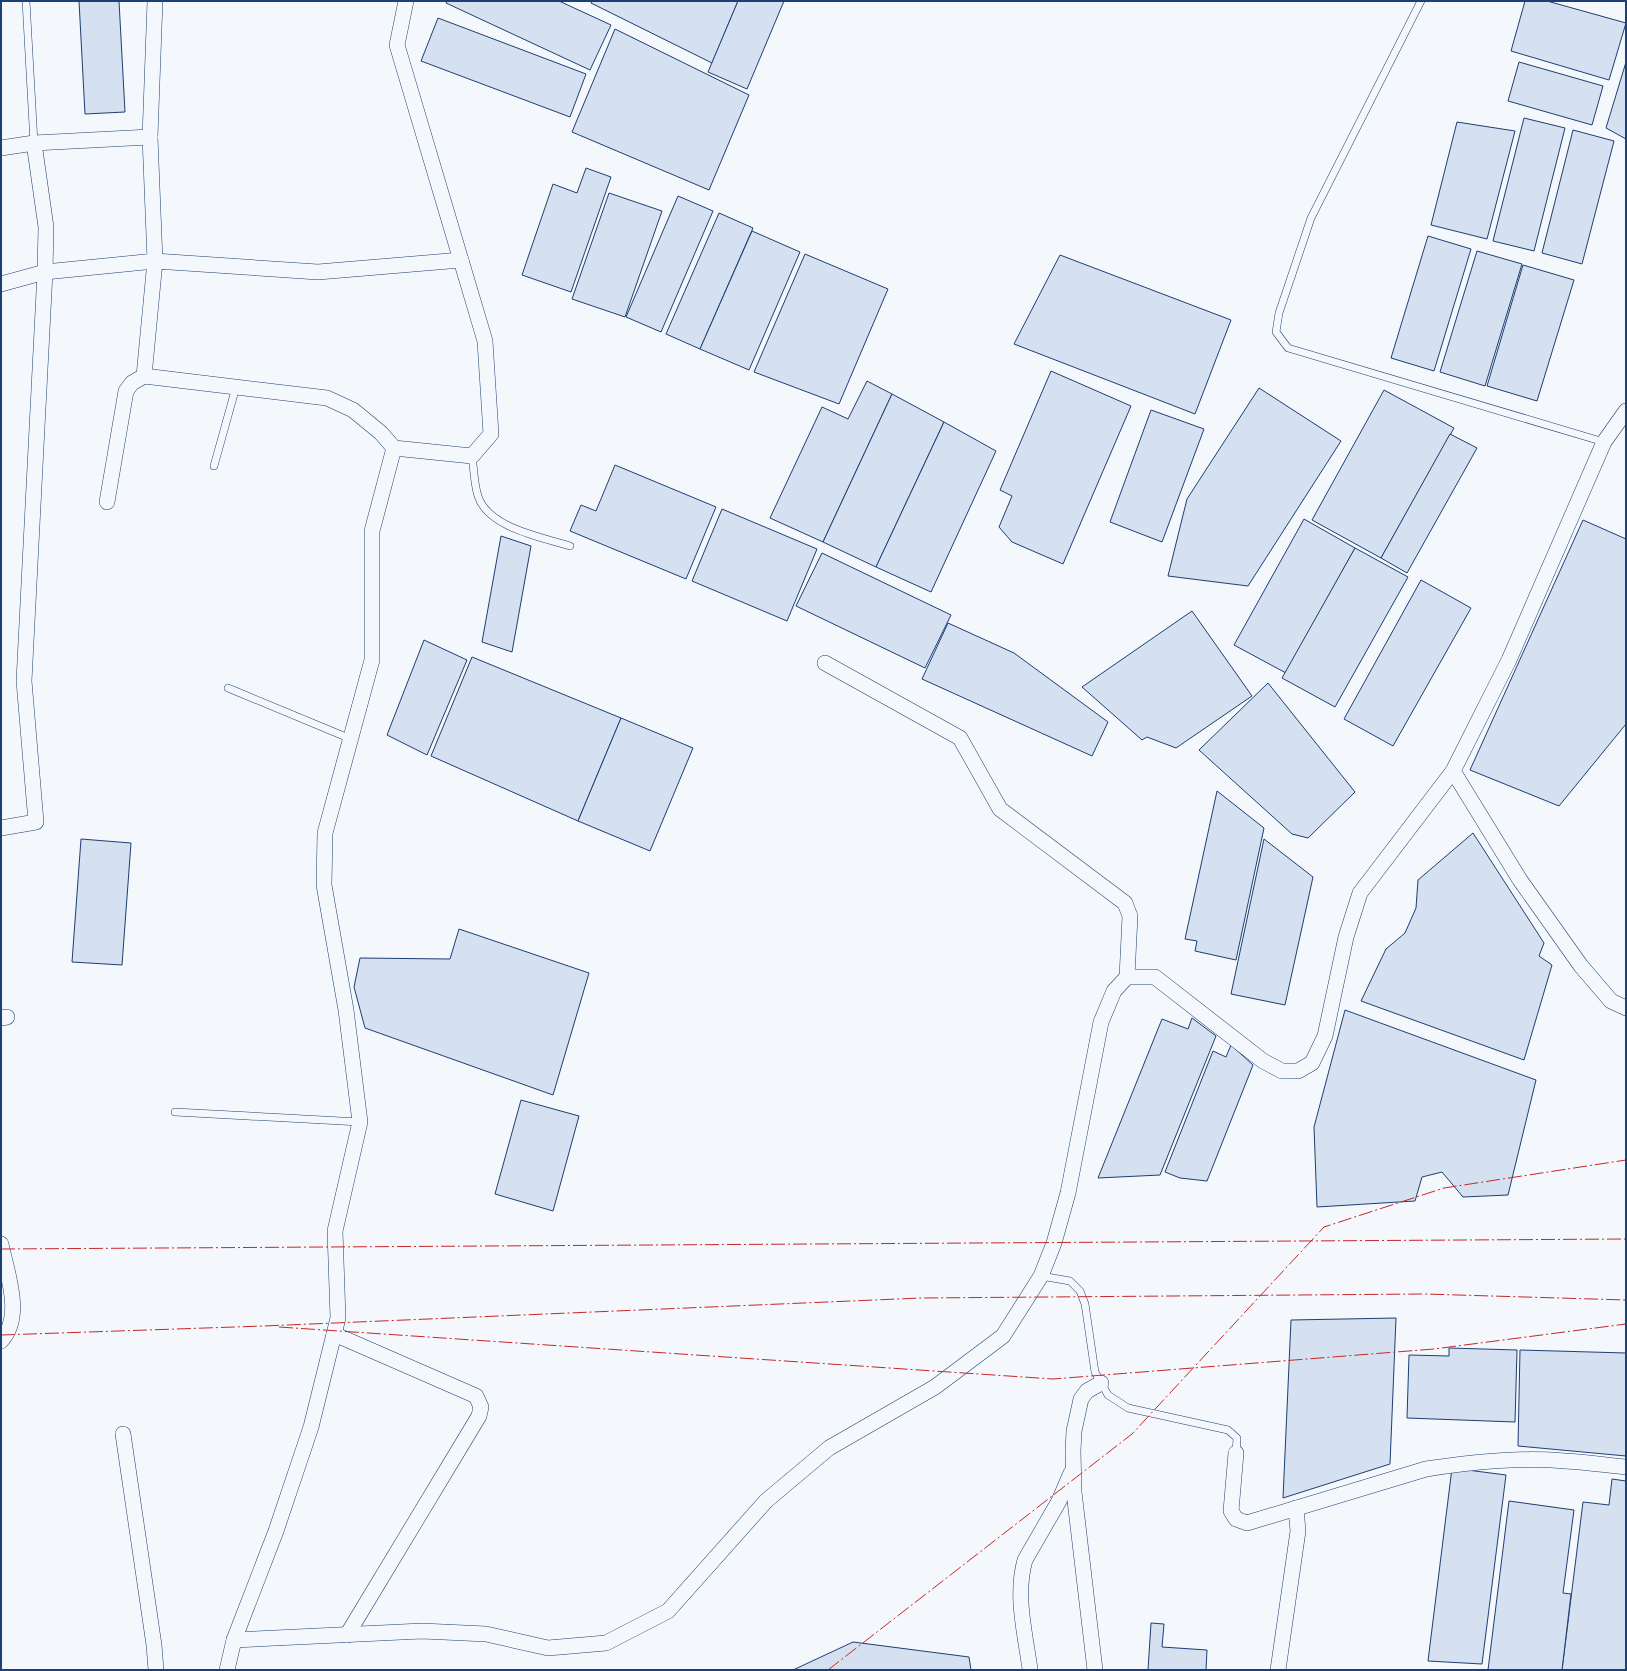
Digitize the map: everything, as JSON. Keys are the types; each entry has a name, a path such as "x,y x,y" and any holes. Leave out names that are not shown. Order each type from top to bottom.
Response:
{"street":[{"path":"144,376 155,261 150,137 155,1"},
{"path":"107,502 126,391 132,383 144,376 327,398 352,410 381,433 394,448 472,456 491,434 485,340 397,45 406,1"},
{"path":"1,148 34,143 150,137"},
{"path":"1,828 36,822 24,682 46,227 34,143"},
{"path":"1,284 45,272 155,261 318,272 461,260"},
{"path":"1128,977 1155,977 1263,1061 1282,1071 1298,1071 1312,1063 1325,1036 1346,937 1360,893 1453,771 1509,660 1604,442 1626,411"},
{"path":"227,1670 234,1640 276,1531 311,1427 338,1318 335,1231 360,1122 346,1010 324,885 325,833 372,660 372,531 394,448"},
{"path":"234,1640 422,1631 486,1634 548,1648 606,1643 668,1611 766,1501 829,1448 935,1387 1003,1336 1042,1276 1054,1243 1068,1193 1101,1022 1114,991 1128,977 1130,916 1125,902 1000,809 960,738 825,663"},
{"path":"1453,771 1520,880 1581,966 1611,1001 1626,1008"},
{"path":"1,1244 14,1302 10,1325 1,1341"},
{"path":"334,1334 476,1396 481,1407 479,1416 346,1635"},
{"path":"1095,1670 1072,1470 1074,1431 1082,1399 1087,1391 1101,1383"},
{"path":"123,1434 154,1645 156,1670"},
{"path":"1236,1453 1230,1504 1231,1511 1236,1519 1247,1523 1426,1469 1452,1465 1478,1462 1534,1460 1564,1461 1626,1468"},
{"path":"1030,1669 1020,1597 1022,1569 1025,1560 1059,1501 1072,1470"},
{"path":"1278,1670 1298,1531 1296,1508"}],"lane":[{"path":"26,1 34,143"},
{"path":"1421,1 1311,218 1280,313 1276,332 1288,348 1604,442"},
{"path":"214,466 236,387"},
{"path":"472,456 478,496 482,504 493,518 507,526 570,546"},
{"path":"228,688 351,739"},
{"path":"175,1112 360,1122"},
{"path":"1042,1276 1070,1281 1080,1291 1085,1304 1095,1372 1108,1395 1128,1408 1228,1430 1237,1438 1236,1453"}],"building":[{"path":"79,1 119,1 125,112 85,114"},
{"path":"447,1 559,1 611,25 590,70 446,3"},
{"path":"592,1 738,1 712,63 591,3"},
{"path":"738,1 784,1 747,89 708,72"},
{"path":"1525,1 1547,1 1626,23 1609,80 1511,51"},
{"path":"438,18 586,74 570,117 421,61"},
{"path":"615,29 749,95 709,190 572,132"},
{"path":"1519,62 1603,86 1592,125 1508,101"},
{"path":"1626,62 1626,139 1606,128"},
{"path":"1524,118 1565,128 1534,251 1493,241"},
{"path":"1457,122 1515,131 1487,239 1431,225"},
{"path":"1573,130 1614,141 1582,264 1542,253"},
{"path":"586,168 611,177 571,292 522,275 553,184 577,193"},
{"path":"609,193 662,211 625,317 572,299"},
{"path":"678,196 713,211 661,332 626,317"},
{"path":"719,213 753,228 700,349 666,334"},
{"path":"752,231 800,252 749,370 700,349"},
{"path":"1428,236 1471,249 1434,371 1391,358"},
{"path":"1477,251 1522,264 1485,386 1440,372"},
{"path":"805,254 888,289 839,404 754,372"},
{"path":"1060,255 1231,320 1195,414 1014,344"},
{"path":"1523,265 1574,280 1537,401 1487,386"},
{"path":"1051,371 1131,406 1063,564 1012,542 999,527 1012,496 1000,490"},
{"path":"867,381 892,394 823,542 770,518 822,407 848,419"},
{"path":"1259,388 1341,441 1248,586 1168,576 1187,499"},
{"path":"1384,390 1454,428 1381,558 1312,520"},
{"path":"892,394 944,422 876,567 823,542"},
{"path":"1151,410 1204,429 1162,542 1110,522"},
{"path":"944,422 996,451 931,592 876,567"},
{"path":"1450,434 1477,448 1407,573 1381,558"},
{"path":"615,465 716,507 686,579 570,531 581,505 596,511"},
{"path":"722,509 817,549 787,621 692,581"},
{"path":"1304,519 1355,548 1286,673 1234,645"},
{"path":"1583,520 1626,539 1626,724 1559,806 1470,770"},
{"path":"501,536 531,546 512,652 482,642"},
{"path":"1355,548 1408,577 1335,707 1282,678"},
{"path":"822,553 951,615 925,668 796,606"},
{"path":"1421,580 1471,608 1393,746 1344,719"},
{"path":"1192,611 1252,696 1176,748 1147,737 1142,740 1082,687"},
{"path":"948,623 1014,653 1108,722 1092,756 922,679"},
{"path":"424,640 467,660 427,755 387,735"},
{"path":"472,657 621,718 578,821 431,756"},
{"path":"1268,683 1355,792 1308,838 1292,834 1199,750"},
{"path":"621,718 693,748 650,851 578,821"},
{"path":"1217,791 1264,828 1236,960 1195,951 1197,941 1185,939"},
{"path":"1473,833 1544,943 1539,956 1552,965 1524,1060 1361,1001 1386,949 1405,933 1416,908 1418,880"},
{"path":"81,839 131,843 122,965 72,962"},
{"path":"1264,839 1313,877 1285,1005 1231,994"},
{"path":"459,929 589,973 553,1095 365,1028 354,987 360,958 450,959"},
{"path":"1345,1010 1536,1080 1508,1195 1463,1197 1442,1172 1422,1177 1415,1201 1317,1207 1314,1127"},
{"path":"1192,1018 1216,1036 1160,1175 1098,1178 1162,1019 1188,1029"},
{"path":"1231,1045 1253,1065 1207,1181 1180,1178 1165,1172 1213,1051 1226,1057"},
{"path":"521,1100 579,1116 553,1211 495,1194"},
{"path":"1396,1318 1390,1464 1283,1498 1291,1320"},
{"path":"1449,1348 1517,1350 1515,1422 1407,1418 1409,1355 1449,1356"},
{"path":"1520,1350 1626,1353 1626,1456 1518,1446"},
{"path":"1452,1468 1506,1475 1482,1664 1428,1661"},
{"path":"1612,1479 1626,1481 1626,1670 1562,1670 1583,1502 1609,1505"},
{"path":"1509,1501 1574,1510 1563,1593 1571,1594 1562,1670 1488,1670"},
{"path":"1151,1623 1164,1624 1162,1647 1207,1650 1206,1670 1148,1670"},
{"path":"853,1642 969,1657 971,1670 793,1670"}],"power":[{"path":"828,1670 1132,1434 1324,1227 1444,1188 1626,1160"},
{"path":"1,1249 1626,1239"},
{"path":"1,1335 264,1326 921,1298 1424,1294 1626,1300"},
{"path":"279,1327 1053,1379 1434,1349 1626,1324"}]}
